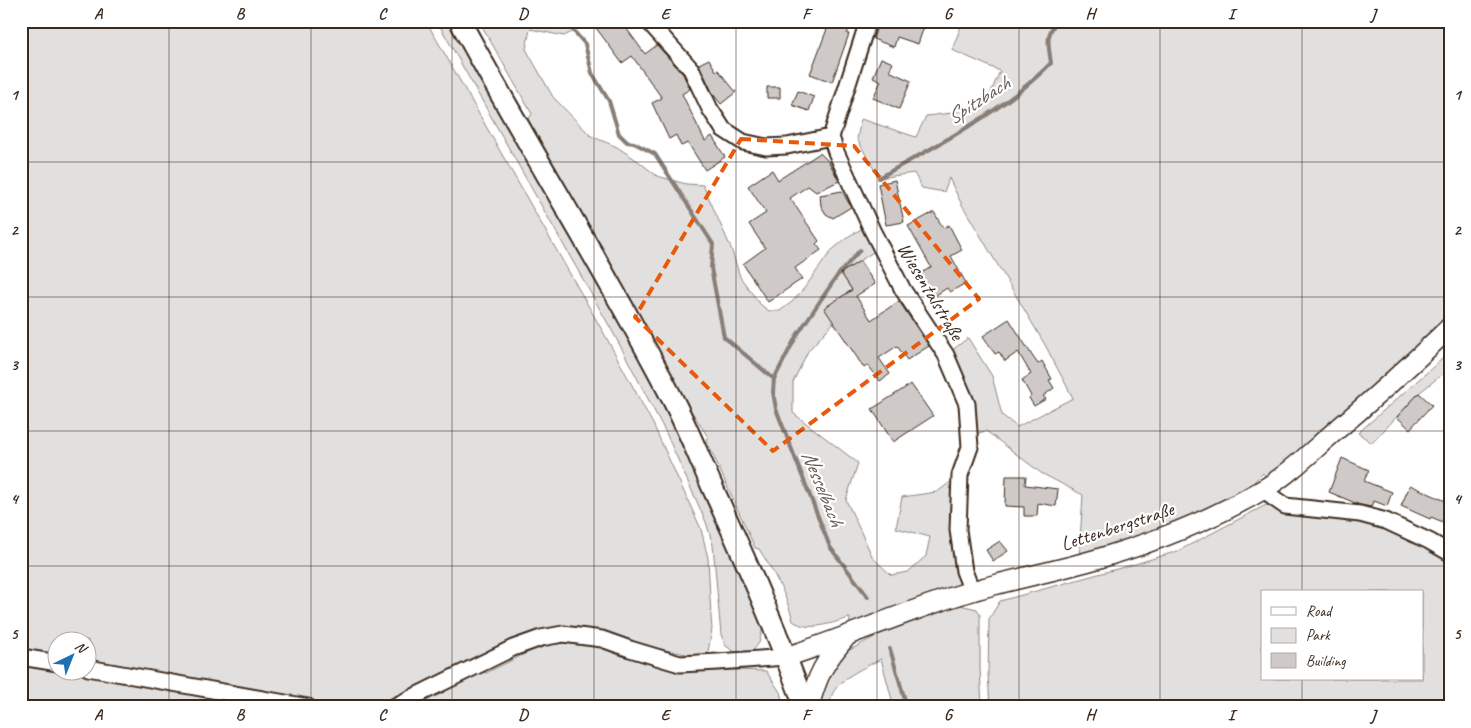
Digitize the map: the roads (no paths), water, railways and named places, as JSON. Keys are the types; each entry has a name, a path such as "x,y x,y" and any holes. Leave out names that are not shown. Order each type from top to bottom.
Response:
{"main road":[{"path":"460,21 491,80 572,216 673,399 730,526 786,657 805,707"}],"street":[{"path":"648,21 691,68 710,109 723,129 743,142 766,147 787,146 831,137 868,21"},
{"name":"Wiesentalstraße","path":"831,137 872,230 903,290 946,355 967,404 970,447 960,475 958,530 964,571 972,591"},
{"name":"Lettenbergstraße","path":"786,657 888,619 972,591 1096,559 1159,539 1219,513 1265,488 1300,461 1411,366 1450,327"},
{"path":"1265,488 1272,497 1285,506 1360,514 1386,521 1450,553"},
{"path":"393,707 513,648 541,638 563,634 602,639 680,664 786,657"},
{"path":"809,707 824,665 849,634"},
{"path":"21,657 48,661"},
{"path":"98,670 308,707"}],"waterway":[{"path":"565,21 585,44 592,73 609,101 619,134 627,142 634,143 655,154 713,244 711,268 724,337 774,379"},
{"name":"Spitzbach","path":"879,178 969,126 1032,81 1051,63 1048,41 1051,31 1058,21"},
{"name":"Nesselbach","path":"860,250 837,276 797,335 774,379 773,392 776,409 830,547 868,597"},
{"name":"Nesselbach","path":"890,649 907,707"}]}
